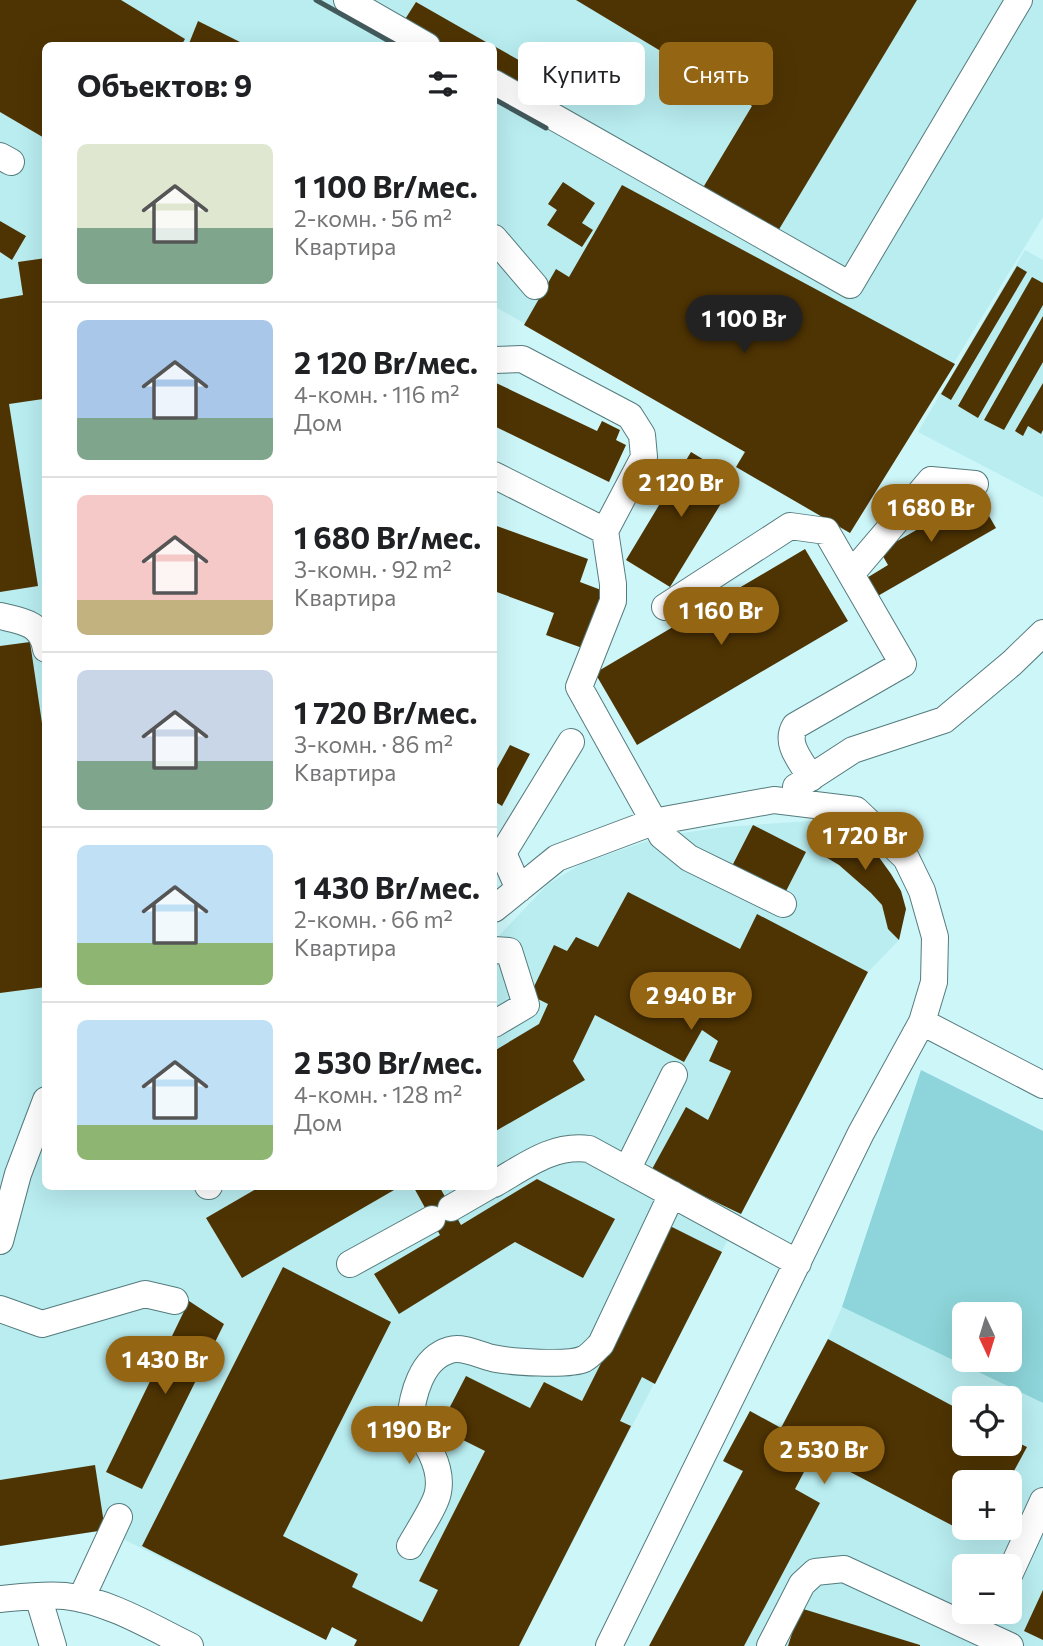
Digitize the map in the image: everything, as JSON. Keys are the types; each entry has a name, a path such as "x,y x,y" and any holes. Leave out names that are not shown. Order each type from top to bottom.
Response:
{"street":[{"path":"347,0 420,42"},
{"path":"497,85 850,285 1019,0"},
{"path":"497,242 535,286"},
{"path":"497,360 522,359 629,416 642,435 644,457 605,531 613,601 579,687 662,836 688,858 783,904"},
{"path":"497,477 605,531"},
{"path":"851,574 931,480 975,484"},
{"path":"665,607 790,526 826,531 903,664 794,726 790,734 791,744 811,778"},
{"path":"0,616 29,623 42,635"},
{"path":"774,800 853,750 944,720 1043,633"},
{"path":"519,889 503,853 571,742"},
{"path":"497,906 557,858 653,822 774,800 856,810 906,858 922,891 935,937 934,982 922,1022 861,1133 609,1646"},
{"path":"497,922 501,950 526,1005 497,1022"},
{"path":"922,1022 1043,1085"},
{"path":"627,1170 674,1075"},
{"path":"0,1241 18,1174 42,1111"},
{"path":"497,1182 552,1151 575,1147 589,1149 798,1263"},
{"path":"350,1264 482,1190"},
{"path":"410,1546 438,1493 437,1467 410,1422 411,1405 419,1382 431,1361 450,1350 463,1350 496,1359 558,1363 584,1359 601,1344 672,1194"},
{"path":"0,1309 42,1324 145,1294 175,1301"},
{"path":"1019,1554 1043,1501"},
{"path":"80,1599 119,1517"},
{"path":"771,1646 802,1584 815,1572 844,1569 952,1609"},
{"path":"38,1596 54,1646"},
{"path":"0,1599 64,1596 80,1599 127,1616 190,1646"},
{"path":"989,1624 1010,1646"}],"shaded area":[{"path":"0,0 1043,0 1043,217 850,533 736,467 744,451 497,308 497,42 42,42 42,1190 497,1190 497,938 548,884 583,863 662,836 724,827 825,820 876,853 901,891 906,909 899,940 868,972 519,1646 354,1646 357,1639 332,1627 326,1640 105,1530 0,1546"},
{"path":"1025,250 1043,260 1043,497 918,432"},
{"path":"921,1070 1043,1131 1043,1403 1022,1393 1022,1386 1007,1386 978,1372 1022,1372 1022,1302 952,1302 952,1360 842,1307"},
{"path":"842,1307 952,1360 952,1372 978,1372 1007,1386 952,1386 952,1456 1022,1456 1022,1393 1043,1403 1043,1646 649,1646 742,1472 723,1461 750,1411 781,1427"}],"building":[{"path":"0,0 121,0 185,39 183,42 42,42 42,137 0,112"},
{"path":"576,0 917,0 775,236 701,191 750,105 773,105 773,42 659,42 659,50"},
{"path":"416,2 486,42 432,42 402,24"},
{"path":"198,21 240,42 190,42"},
{"path":"497,48 518,60 518,92 497,80"},
{"path":"563,182 595,203 582,223 593,230 582,247 547,225 557,210 548,204"},
{"path":"622,185 955,364 850,533 736,467 745,452 524,325 556,269 569,277"},
{"path":"0,221 26,236 12,260 0,252"},
{"path":"42,259 42,399 9,404 38,586 0,592 0,299 23,295 18,262"},
{"path":"1017,266 1027,272 951,400 941,394"},
{"path":"1032,277 1043,283 1043,305 978,418 958,406"},
{"path":"1043,316 1043,362 1004,430 984,420"},
{"path":"497,383 597,431 602,421 620,430 616,440 626,445 609,482 497,427"},
{"path":"1043,383 1043,430 1041,434 1028,426 1023,436 1015,431"},
{"path":"691,452 736,479 670,587 626,560"},
{"path":"977,495 996,528 876,597 865,579 888,565 880,551"},
{"path":"497,526 588,559 580,582 609,593 588,650 546,635 554,613 497,592"},
{"path":"805,549 848,621 637,745 595,673"},
{"path":"30,642 42,723 42,988 0,993 0,646"},
{"path":"510,745 530,754 502,806 497,803 497,769"},
{"path":"825,820 876,853 891,874 901,891 906,909 899,940 888,929 882,905 871,893 839,865 814,850"},
{"path":"753,825 806,852 783,897 730,870"},
{"path":"628,892 740,949 757,914 868,972 741,1214 651,1171 686,1107 708,1120 731,1071 709,1061 718,1041 702,1030 684,1062 595,1015 573,1061 585,1080 497,1130 497,1049 539,1024 548,1004 530,995 554,945 567,951 576,937 598,947"},
{"path":"537,1179 615,1219 583,1278 515,1242 399,1314 374,1274 440,1235 415,1190 441,1190 461,1225"},
{"path":"254,1190 394,1190 242,1278 206,1218"},
{"path":"670,1226 722,1252 655,1384 642,1377 620,1421 631,1426 519,1646 354,1646 357,1640 332,1627 326,1640 142,1546 283,1267 391,1322 283,1536 358,1574 352,1587 422,1622 438,1590 419,1581 485,1451 439,1428 466,1376 530,1408 544,1382 582,1401"},
{"path":"189,1301 224,1324 142,1489 106,1472"},
{"path":"828,1339 952,1406 952,1456 1022,1456 1022,1445 1027,1447 1015,1470 952,1470 952,1525 814,1453 795,1489 820,1503 744,1646 649,1646 743,1471 723,1461 750,1411 781,1428"},
{"path":"95,1465 105,1530 0,1546 0,1480"},
{"path":"1043,1590 1043,1640 1024,1631"},
{"path":"800,1608 920,1645 920,1646 788,1646"}],"railway":[{"path":"316,0 391,42"},
{"path":"497,101 546,128"}]}
